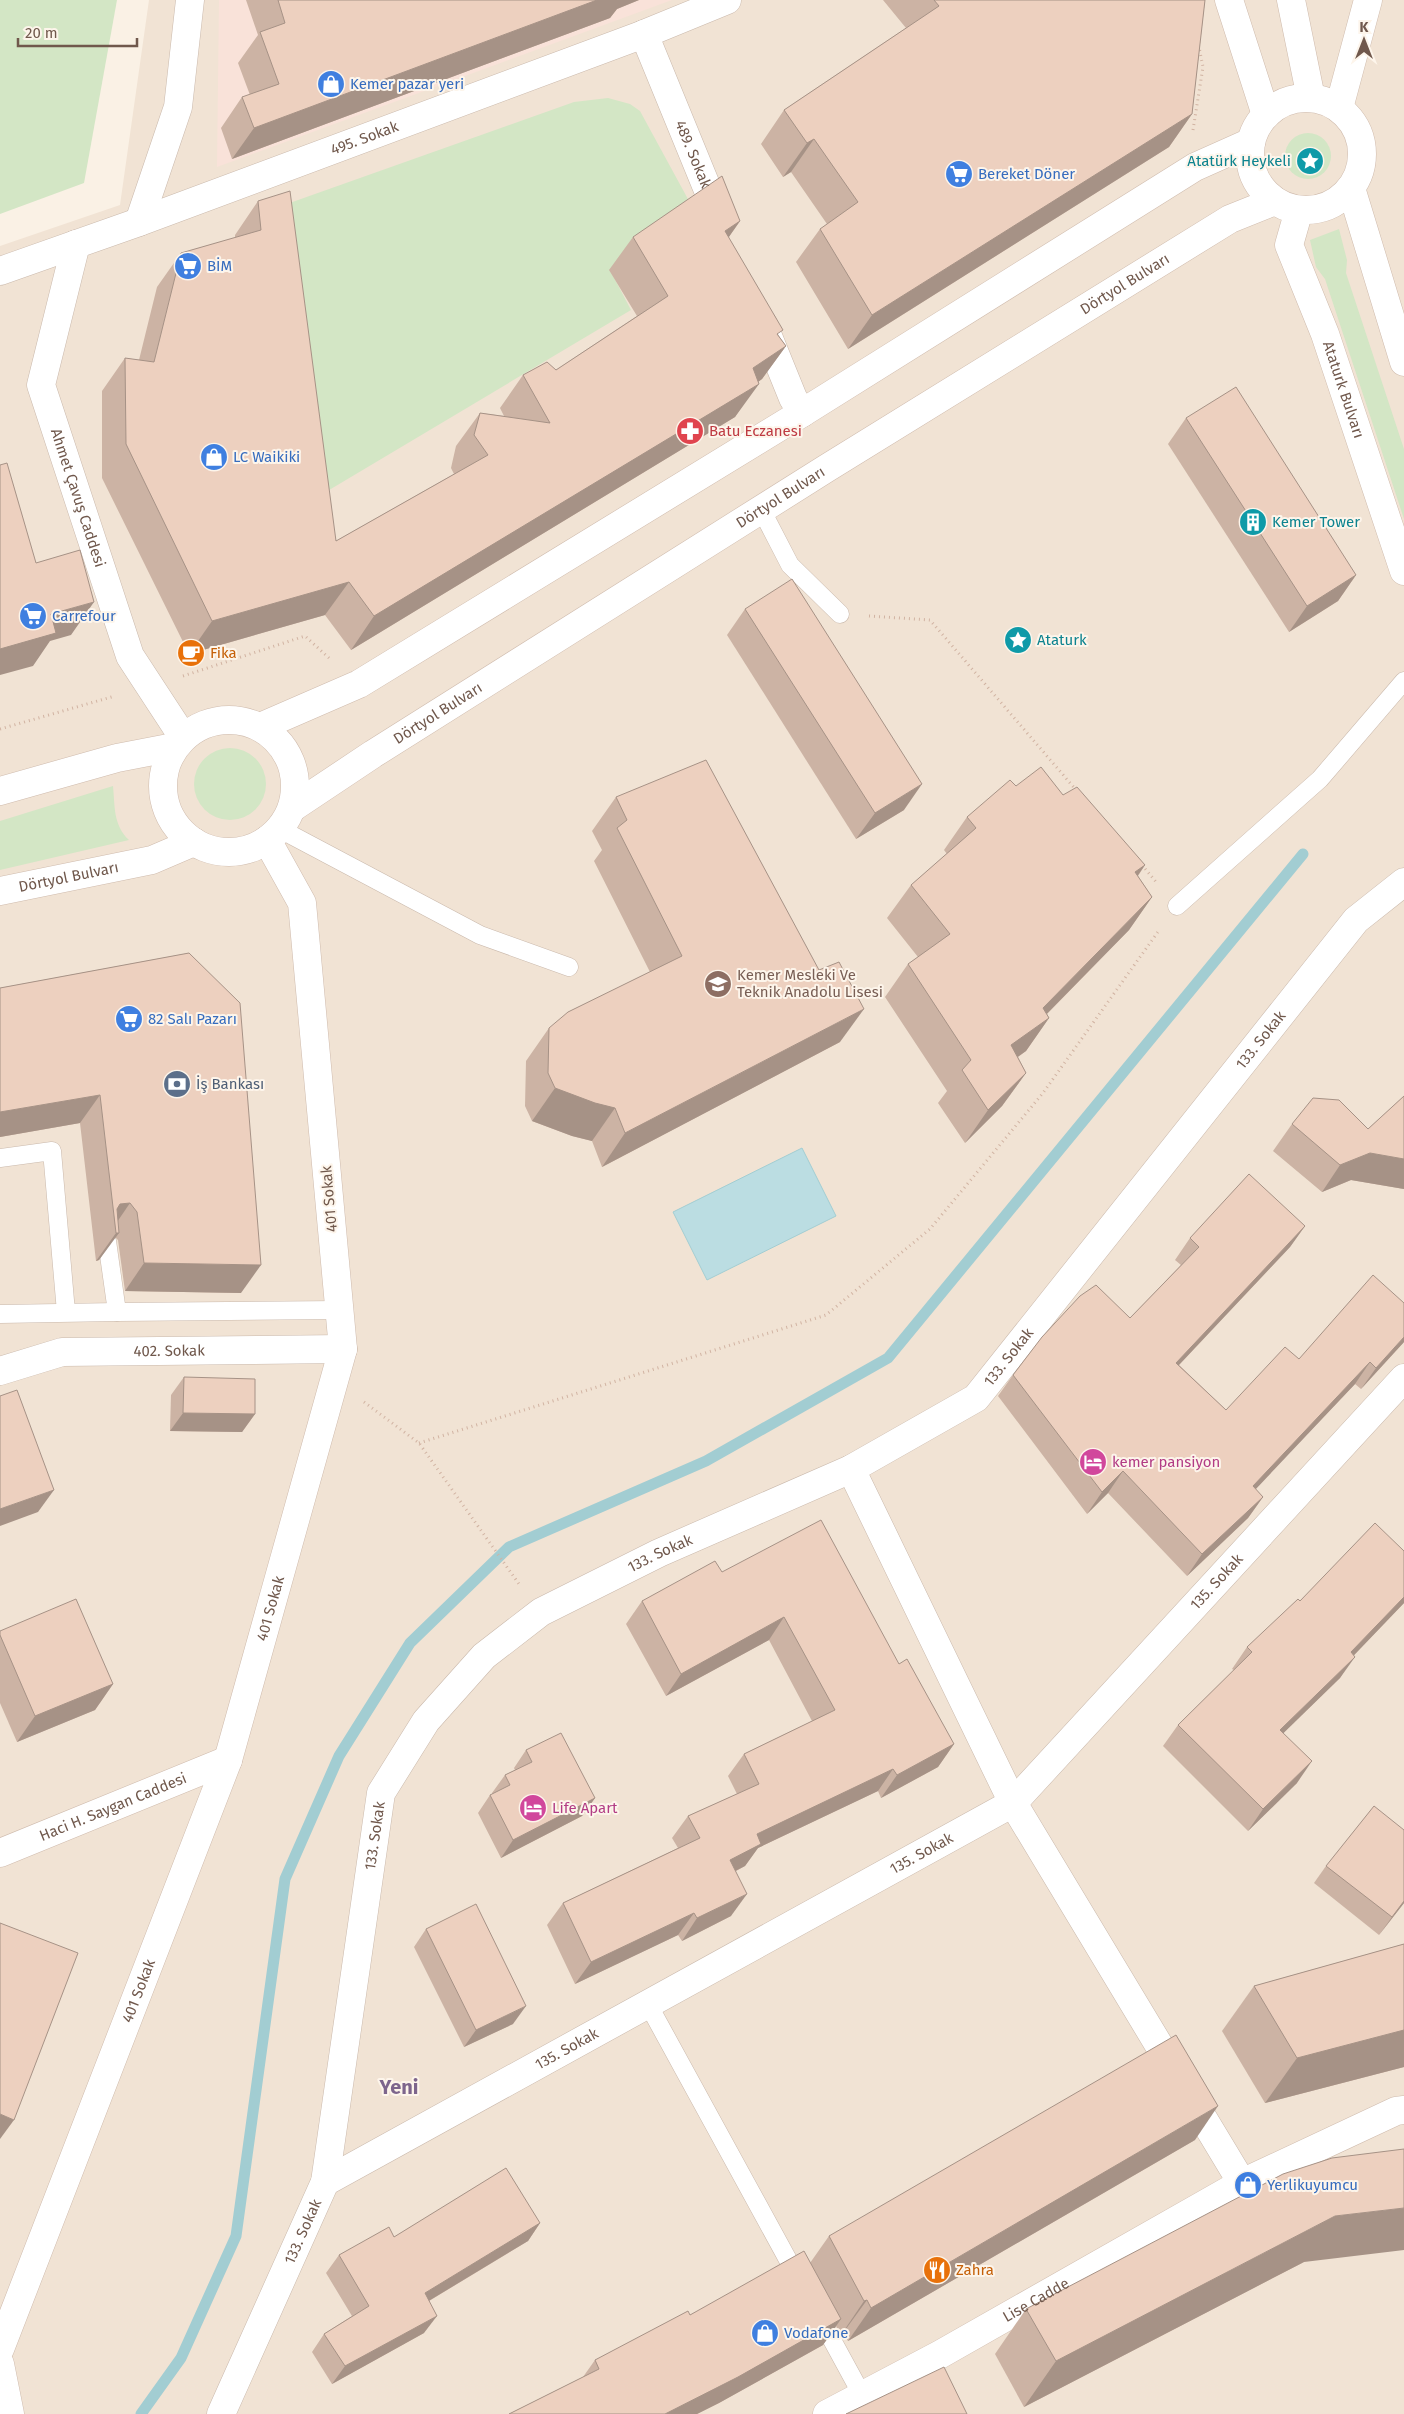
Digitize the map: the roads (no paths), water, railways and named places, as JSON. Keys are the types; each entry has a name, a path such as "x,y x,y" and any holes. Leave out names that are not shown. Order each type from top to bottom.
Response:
{"street":[{"path":"139,222 178,107 190,0"},
{"name":"495. Sokak","path":"0,271 139,222 644,34 727,0"},
{"path":"1229,0 1266,115"},
{"path":"1291,0 1311,98"},
{"path":"1339,108 1368,0"},
{"name":"489. Sokak","path":"644,34 730,243"},
{"path":"1311,98 1339,108 1352,121 1360,137 1363,155 1360,173 1352,188 1341,199 1328,206 1314,210 1287,206 1265,192 1252,169 1251,142 1257,127 1266,115 1279,105 1311,98"},
{"path":"260,727 359,684 802,413 1195,167 1251,142"},
{"path":"1352,188 1404,362"},
{"name":"Dörtyol Bulvarı","path":"280,826 372,754 761,509 1230,219 1287,206"},
{"name":"Ataturk Bulvarı","path":"1287,206 1289,245 1325,334 1404,571"},
{"name":"Ahmet Çavuş Caddesi","path":"76,244 41,385 130,656 150,686 179,742"},
{"path":"752,298 793,398 802,413"},
{"path":"0,791 179,742 209,722 223,719 242,720 260,727 283,745 294,770 296,789 280,826 252,848 233,852 217,851 194,842 178,829 168,814 163,792 164,768 179,742"},
{"name":"401 Sokak","path":"0,2350 228,1760 343,1348 302,903 280,826"},
{"name":"Dörtyol Bulvarı","path":"0,891 152,860 194,842"},
{"name":"133. Sokak","path":"221,2414 325,2182 380,1793 426,1721 484,1656 542,1612 659,1553 851,1469 976,1398 1356,920 1404,882"},
{"name":"402. Sokak","path":"0,1371 62,1352 343,1348"},
{"name":"135. Sokak","path":"325,2182 1013,1803 1404,1378"},
{"path":"851,1469 1013,1803 1242,2182"},
{"name":"Haci H. Saygan Caddesi","path":"0,1853 228,1760"},
{"name":"Lise Cadde","path":"827,2414 939,2355 1242,2182 1396,2111 1404,2110"},
{"name":"Lise Cadde","path":"1242,2182 1337,2166"},
{"path":"939,2355 949,2380"},
{"path":"0,2364 10,2414"}],"lane":[{"path":"761,509 790,565 840,614"},
{"path":"1177,906 1320,779 1404,681"},
{"path":"280,826 480,936 568,967"},
{"path":"0,1158 52,1151 66,1312"},
{"path":"107,1241 116,1312"},
{"path":"0,1314 339,1310"},
{"path":"648,2004 862,2395"}],"water":[{"path":"802,1148 836,1216 707,1280 673,1212"}],"waterway":[{"path":"141,2414 181,2358 236,2236 285,1879 339,1756 410,1643 509,1547 706,1461 888,1358 1303,854"}],"place":[{"name":"Kemer pazar yeri","path":"331,84"},
{"name":"Atatürk Heykeli","path":"1310,161"},
{"name":"Bereket Döner","path":"959,174"},
{"name":"BİM","path":"188,266"},
{"name":"Batu Eczanesi","path":"690,431"},
{"name":"LC Waikiki","path":"214,457"},
{"name":"Kemer Tower","path":"1253,522"},
{"name":"Carrefour","path":"33,616"},
{"name":"Ataturk","path":"1018,640"},
{"name":"Fika","path":"191,653"},
{"name":"Kemer Mesleki Ve Teknik Anadolu Lisesi","path":"718,984"},
{"name":"82 Salı Pazarı","path":"129,1019"},
{"name":"İş Bankası","path":"177,1084"},
{"name":"kemer pansiyon","path":"1093,1462"},
{"name":"Life Apart","path":"533,1808"},
{"name":"Yerlikuyumcu","path":"1248,2185"},
{"name":"Zahra","path":"937,2270"},
{"name":"Vodafone","path":"765,2333"}],"district":[{"name":"Yeni","path":"399,2087"}]}
